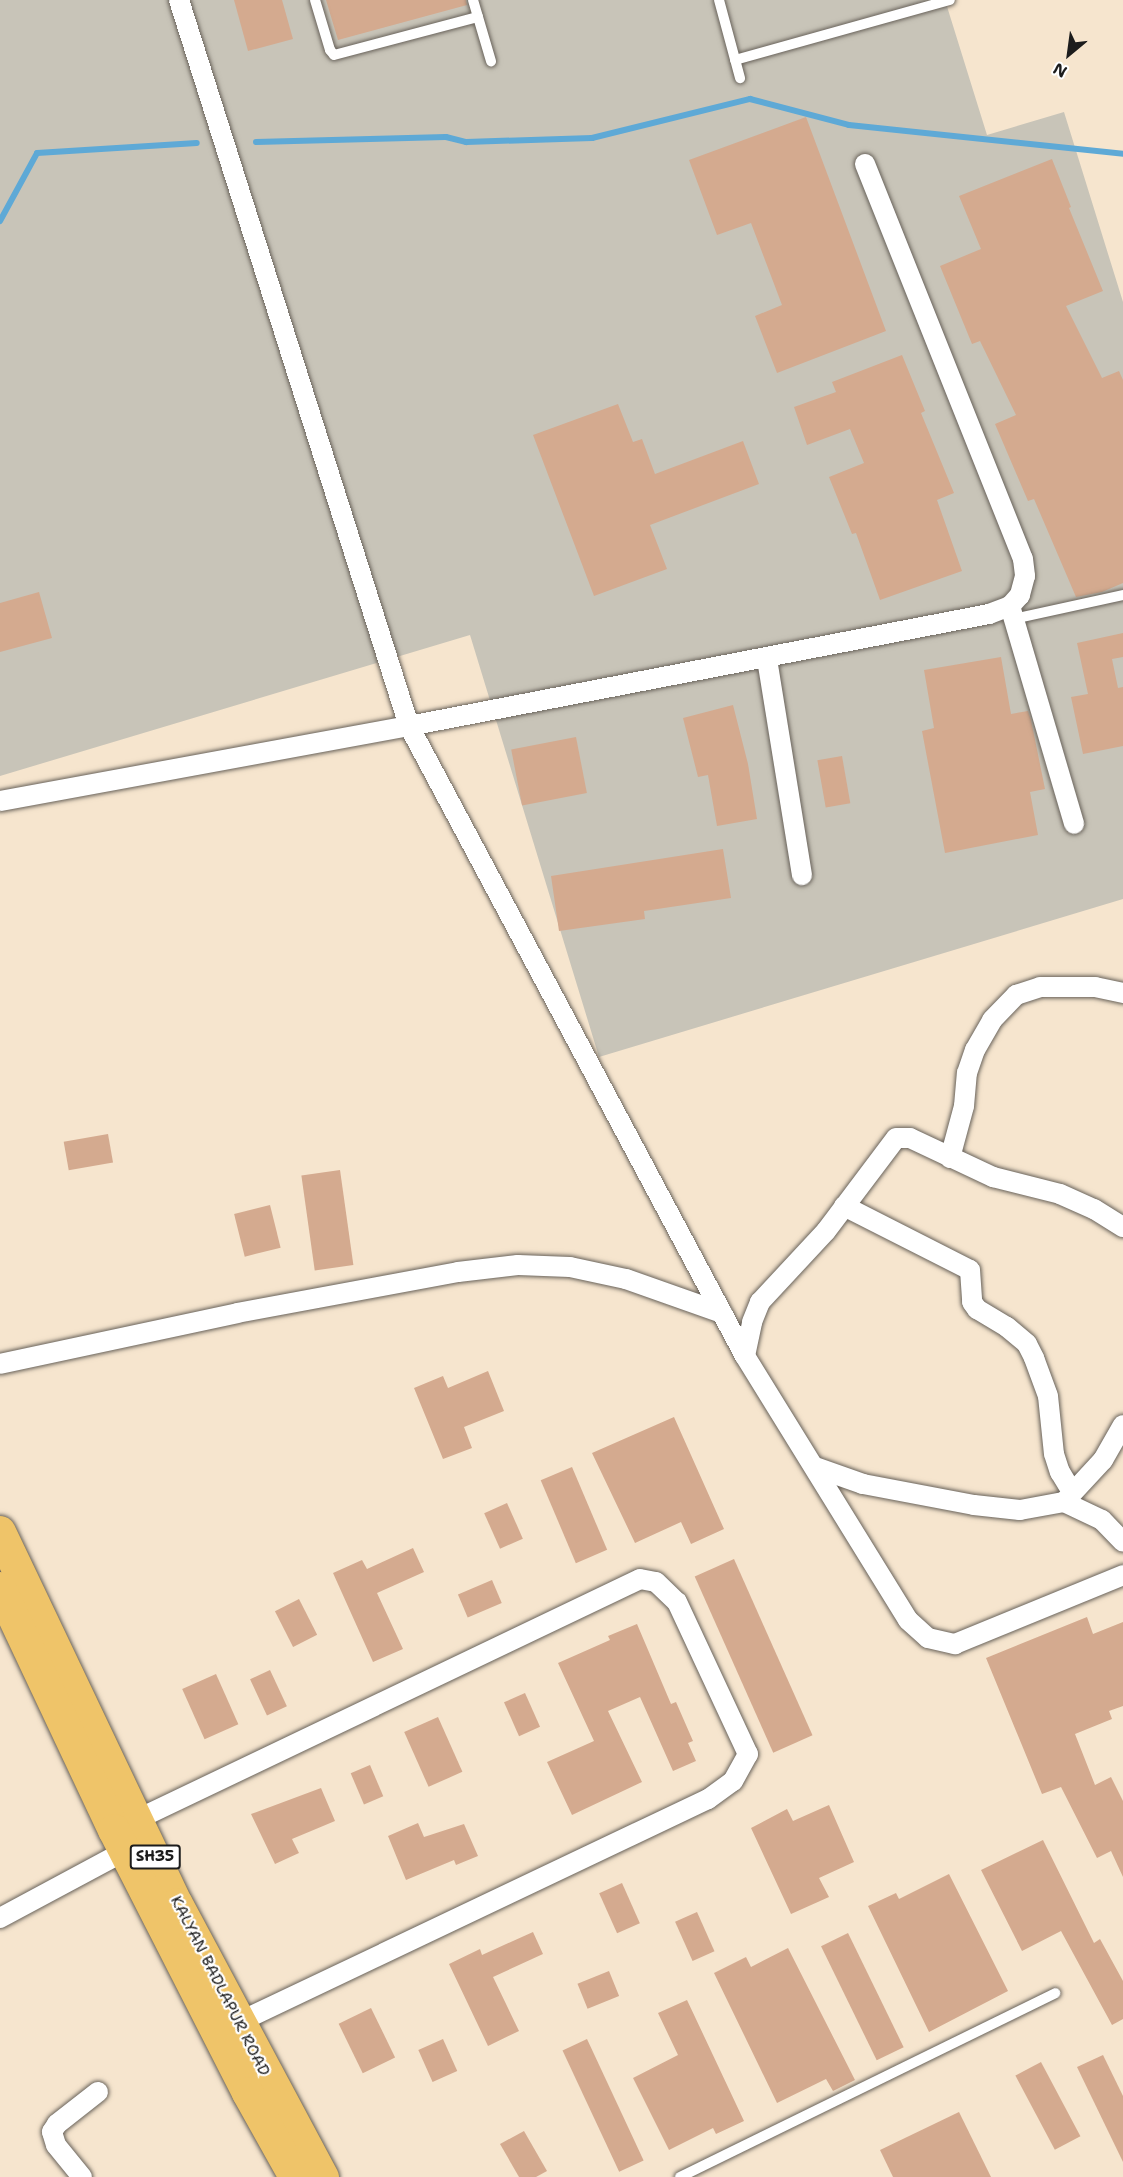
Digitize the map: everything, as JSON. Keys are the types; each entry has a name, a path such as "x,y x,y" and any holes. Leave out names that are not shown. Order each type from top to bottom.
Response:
{"main road":[{"name":"KALYAN BADLAPUR ROAD","path":"0,1532 26,1616 126,1833 228,2028 295,2177"},
{"name":"KALYAN BADLAPUR ROAD","path":"0,1588 26,1616"},
{"name":"KALYAN BADLAPUR ROAD","path":"228,2028 323,2177"}],"street":[{"path":"179,0 409,726 745,1356 908,1620 928,1638 955,1644 1123,1575"},
{"path":"865,164 1023,559 1025,576 1012,613 1074,824"},
{"path":"0,801 409,726 988,614 1012,613"},
{"path":"767,658 802,875"},
{"path":"950,1158 964,1106 967,1073 975,1050 992,1020 1016,996 1040,987 1095,987 1123,993"},
{"path":"745,1356 752,1322 760,1302 818,1240 896,1138 910,1138 993,1177 1060,1194 1094,1209 1123,1227"},
{"path":"844,1206 970,1270 972,1302 977,1309 1007,1327 1027,1344 1034,1358 1048,1396 1054,1454 1068,1497 1101,1520 1123,1542"},
{"path":"0,1364 260,1309 458,1272 518,1265 570,1267 626,1279 722,1313"},
{"path":"815,1467 863,1484 974,1505 1020,1510 1068,1497 1103,1460 1123,1425"},
{"path":"0,1918 126,1833 640,1579 656,1582 677,1602 748,1754 733,1781 708,1799 228,2028"},
{"path":"82,2177 56,2145 52,2132 57,2124 98,2092"}],"lane":[{"path":"315,0 330,50 334,55 478,17"},
{"path":"473,0 491,61"},
{"path":"719,0 740,78"},
{"path":"735,60 950,0"},
{"path":"1012,613 1123,595"},
{"path":"680,2177 1055,1993"}],"shaded area":[{"path":"0,0 945,0 987,135 1064,112 1123,302 1123,899 599,1057 470,635 0,776"}],"building":[{"path":"234,0 282,0 293,39 248,51"},
{"path":"326,0 466,0 467,5 338,40"},
{"path":"806,117 886,331 777,373 755,316 782,305 751,223 717,235 689,160"},
{"path":"1052,159 1071,207 1069,208 1103,291 1066,306 1102,378 1119,371 1123,380 1123,583 1102,592 1076,597 1034,499 1028,501 995,424 1016,415 980,341 972,344 940,266 981,249 959,196"},
{"path":"902,355 925,411 921,413 954,493 937,500 962,571 880,600 856,533 852,534 829,477 864,463 850,429 807,445 794,407 836,392 832,382"},
{"path":"618,404 633,442 642,439 655,474 743,441 759,484 650,525 667,569 594,596 533,435"},
{"path":"39,592 52,638 0,652 0,603"},
{"path":"1123,633 1123,657 1112,659 1118,688 1123,687 1123,746 1083,754 1071,697 1088,694 1077,643"},
{"path":"1001,657 1011,714 1028,711 1031,720 1045,789 1030,792 1038,835 945,853 922,731 934,728 924,670"},
{"path":"733,705 748,764 757,819 717,826 708,775 698,777 683,718"},
{"path":"576,737 587,793 522,806 511,750"},
{"path":"842,756 850,803 826,808 817,760"},
{"path":"723,849 731,898 644,911 645,919 559,931 551,876"},
{"path":"108,1134 113,1163 69,1170 64,1142"},
{"path":"340,1170 353,1265 315,1270 301,1175"},
{"path":"270,1205 281,1248 245,1257 234,1214"},
{"path":"488,1371 504,1411 464,1427 472,1448 443,1459 414,1388 443,1376 448,1388"},
{"path":"674,1417 724,1529 691,1544 681,1522 635,1543 592,1453"},
{"path":"572,1467 607,1550 576,1563 541,1480"},
{"path":"507,1503 523,1539 500,1549 484,1513"},
{"path":"413,1548 424,1572 377,1593 403,1649 373,1662 333,1573 362,1560 367,1569"},
{"path":"734,1559 813,1735 773,1753 695,1576"},
{"path":"492,1580 502,1603 468,1617 458,1594"},
{"path":"299,1599 317,1635 293,1647 275,1611"},
{"path":"1087,1617 1093,1634 1123,1622 1123,1706 1109,1711 1112,1719 1075,1734 1095,1785 1111,1777 1123,1801 1123,1877 1111,1851 1097,1858 1061,1787 1042,1794 986,1658"},
{"path":"637,1624 671,1704 676,1702 693,1741 688,1743 696,1761 673,1771 640,1697 608,1711 642,1782 572,1815 547,1762 594,1741 558,1663 610,1640 608,1636"},
{"path":"270,1670 287,1706 267,1716 250,1679"},
{"path":"216,1674 238,1724 205,1739 182,1689"},
{"path":"525,1693 540,1727 519,1736 504,1702"},
{"path":"438,1717 462,1772 429,1787 404,1732"},
{"path":"370,1765 383,1796 364,1805 351,1773"},
{"path":"321,1788 335,1821 292,1839 299,1853 275,1864 251,1814"},
{"path":"829,1805 854,1862 819,1878 829,1897 791,1914 751,1828 787,1809 793,1821"},
{"path":"418,1823 424,1837 464,1824 478,1856 456,1865 454,1860 406,1880 388,1836"},
{"path":"1043,1840 1094,1943 1100,1939 1123,1981 1123,2019 1112,2025 1061,1931 1022,1951 981,1870"},
{"path":"949,1874 1008,1991 929,2032 868,1906 896,1893 899,1899"},
{"path":"622,1883 640,1923 617,1933 599,1893"},
{"path":"697,1912 714,1951 693,1961 675,1922"},
{"path":"533,1932 543,1954 493,1977 519,2031 488,2046 449,1964 480,1949 482,1955"},
{"path":"848,1933 904,2047 877,2060 821,1946"},
{"path":"788,1948 855,2080 833,2091 826,2079 777,2103 714,1973 746,1957 751,1967"},
{"path":"609,1971 619,1996 588,2009 577,1984"},
{"path":"687,2000 744,2121 716,2134 713,2128 669,2150 633,2078 678,2055 658,2013"},
{"path":"371,2008 395,2057 363,2073 339,2024"},
{"path":"443,2039 457,2071 433,2082 418,2050"},
{"path":"587,2039 644,2160 619,2172 563,2050"},
{"path":"1103,2055 1123,2096 1123,2162 1077,2067"},
{"path":"1041,2062 1080,2136 1055,2150 1015,2076"},
{"path":"959,2112 991,2177 893,2177 880,2150"},
{"path":"524,2131 547,2171 536,2177 519,2177 500,2144"}],"waterway":[{"path":"256,142 446,137 466,142 592,138 750,99 849,125 1123,154"},
{"path":"0,221 37,153 197,143"}]}
